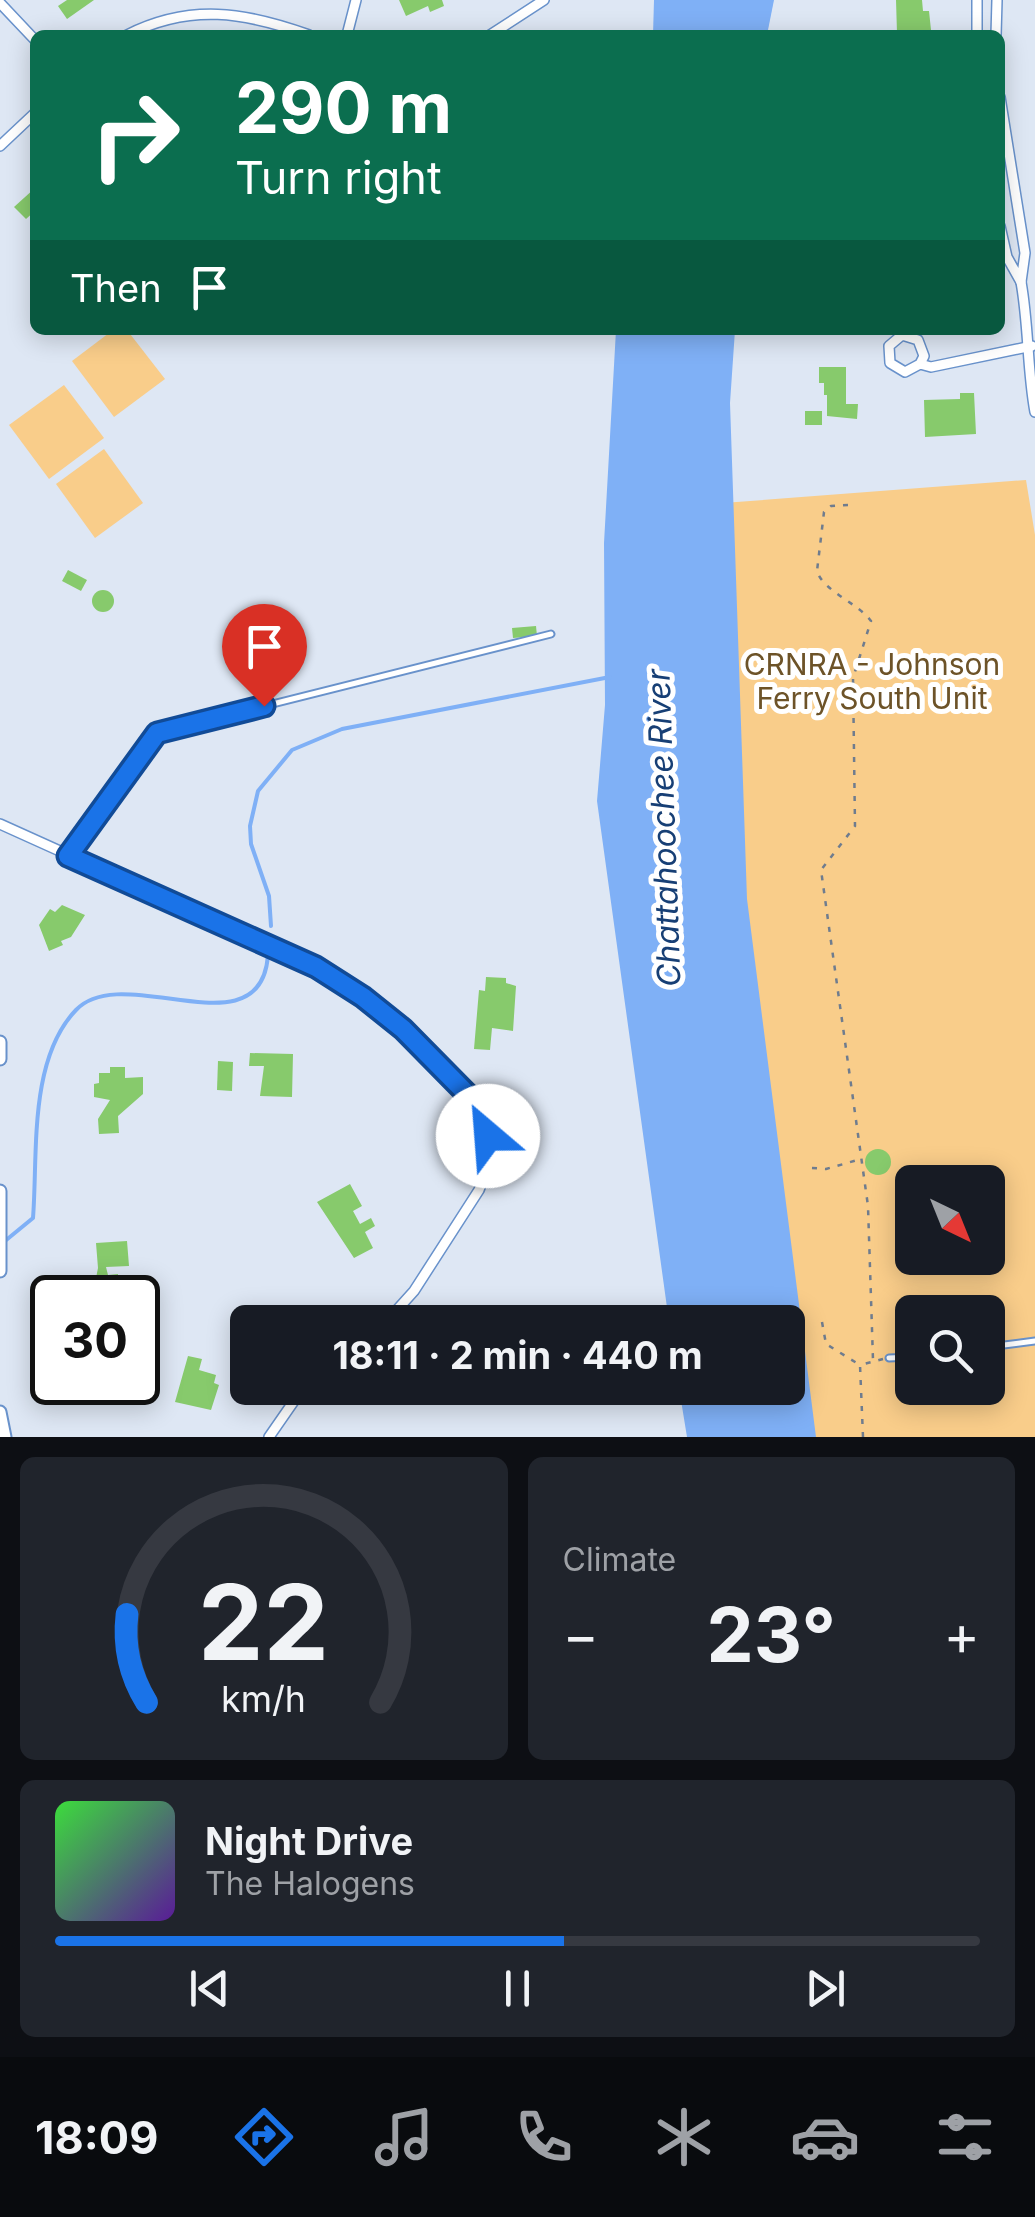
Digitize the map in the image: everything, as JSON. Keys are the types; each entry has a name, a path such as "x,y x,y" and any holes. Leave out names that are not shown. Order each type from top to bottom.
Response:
{"street":[{"path":"348,30 356,0"},
{"path":"498,30 544,0"},
{"path":"977,0 978,30"},
{"path":"996,30 997,0"},
{"path":"0,3 30,35"},
{"path":"137,30 158,21 224,12 256,16 295,30"},
{"path":"0,146 30,118"},
{"path":"1005,123 1030,252 1021,282"},
{"path":"1005,249 1029,296 1033,348 1026,362 1035,412"},
{"path":"902,335 918,340 924,356 920,364 914,370 896,369 887,355 888,346 902,335"},
{"path":"920,364 931,368 1033,348"},
{"path":"0,824 316,967 403,1029 478,1110 489,1148 479,1190 401,1305"},
{"path":"0,1042 0,1060"},
{"path":"0,1191 0,1271"},
{"path":"269,1437 291,1405"},
{"path":"0,1412 5,1437"}],"lane":[{"path":"68,856 157,733 551,634"},
{"path":"1005,1345 1035,1341"},
{"path":"889,1358 895,1358"}],"path":[{"path":"848,505 832,506 824,512 817,572 819,580 860,606 871,622 853,678 855,826 821,870 845,1065 862,1158 872,1360"},
{"path":"812,1168 826,1170 862,1158"},
{"path":"822,1322 826,1344 860,1365"},
{"path":"860,1365 889,1358"},
{"path":"860,1365 863,1437"}],"green space":[{"path":"106,335 131,335 165,379 114,417 72,361"},
{"path":"64,385 104,438 49,479 9,425"},
{"path":"104,449 143,503 95,538 56,484"},
{"name":"CRNRA - Johnson Ferry South Unit","path":"1026,480 1035,535 1035,1437 788,1437 788,1405 805,1405 805,1305 783,1305 761,1226 723,503"}],"water":[{"path":"654,0 774,0 768,30 653,30"},
{"name":"Chattahoochee River","path":"616,335 735,335 730,403 747,899 799,1305 667,1305 597,801 605,705 604,543"},
{"path":"805,1351 816,1437 687,1437 682,1405 805,1405"}],"building":[{"path":"67,0 94,0 67,19 58,6"},
{"path":"399,0 442,0 444,6 430,12 428,6 406,16"},
{"path":"896,0 922,0 923,11 929,11 931,30 897,30"},
{"path":"30,193 30,215 26,219 14,207"},
{"path":"819,367 846,367 846,404 858,404 857,419 827,416 827,395 824,383 819,383"},
{"path":"960,393 974,393 976,434 925,437 924,400 960,399"},
{"path":"805,411 822,411 822,425 805,425"},
{"path":"68,570 87,580 81,591 62,581"},
{"path":"103,590 111,593 111,609 103,612 95,609 92,601 95,593"},
{"path":"536,626 537,636 513,638 512,628"},
{"path":"62,905 85,915 71,937 61,941 63,945 49,951 39,925 50,909 55,912"},
{"path":"486,977 506,978 506,983 516,986 513,1031 492,1028 490,1050 474,1049 479,990 485,991"},
{"path":"250,1053 293,1054 292,1097 260,1096 264,1066 249,1066"},
{"path":"218,1061 233,1062 232,1091 217,1090"},
{"path":"110,1067 125,1067 125,1078 143,1077 143,1094 118,1116 119,1133 99,1134 98,1119 110,1100 94,1097 94,1084 99,1083 99,1073 110,1073"},
{"path":"878,1149 887,1153 891,1162 887,1171 878,1175 869,1171 865,1162 869,1153"},
{"path":"350,1184 362,1206 353,1211 360,1224 371,1218 375,1226 365,1232 373,1248 354,1258 317,1202"},
{"path":"127,1241 129,1266 106,1267 108,1275 97,1275 96,1243"},
{"path":"188,1356 202,1359 199,1370 216,1375 214,1383 219,1385 211,1410 175,1402"}],"waterway":[{"path":"271,926 269,896 251,844 250,826 258,791 292,750 342,729 610,677"},
{"path":"5,1241 33,1218 43,1081 61,1031 76,1010 97,997 125,994 217,1003 242,998 260,984 268,955"}],"route":[{"path":"264,706 157,733 68,856 316,967 363,997 403,1029 469,1096 488,1136"}]}
